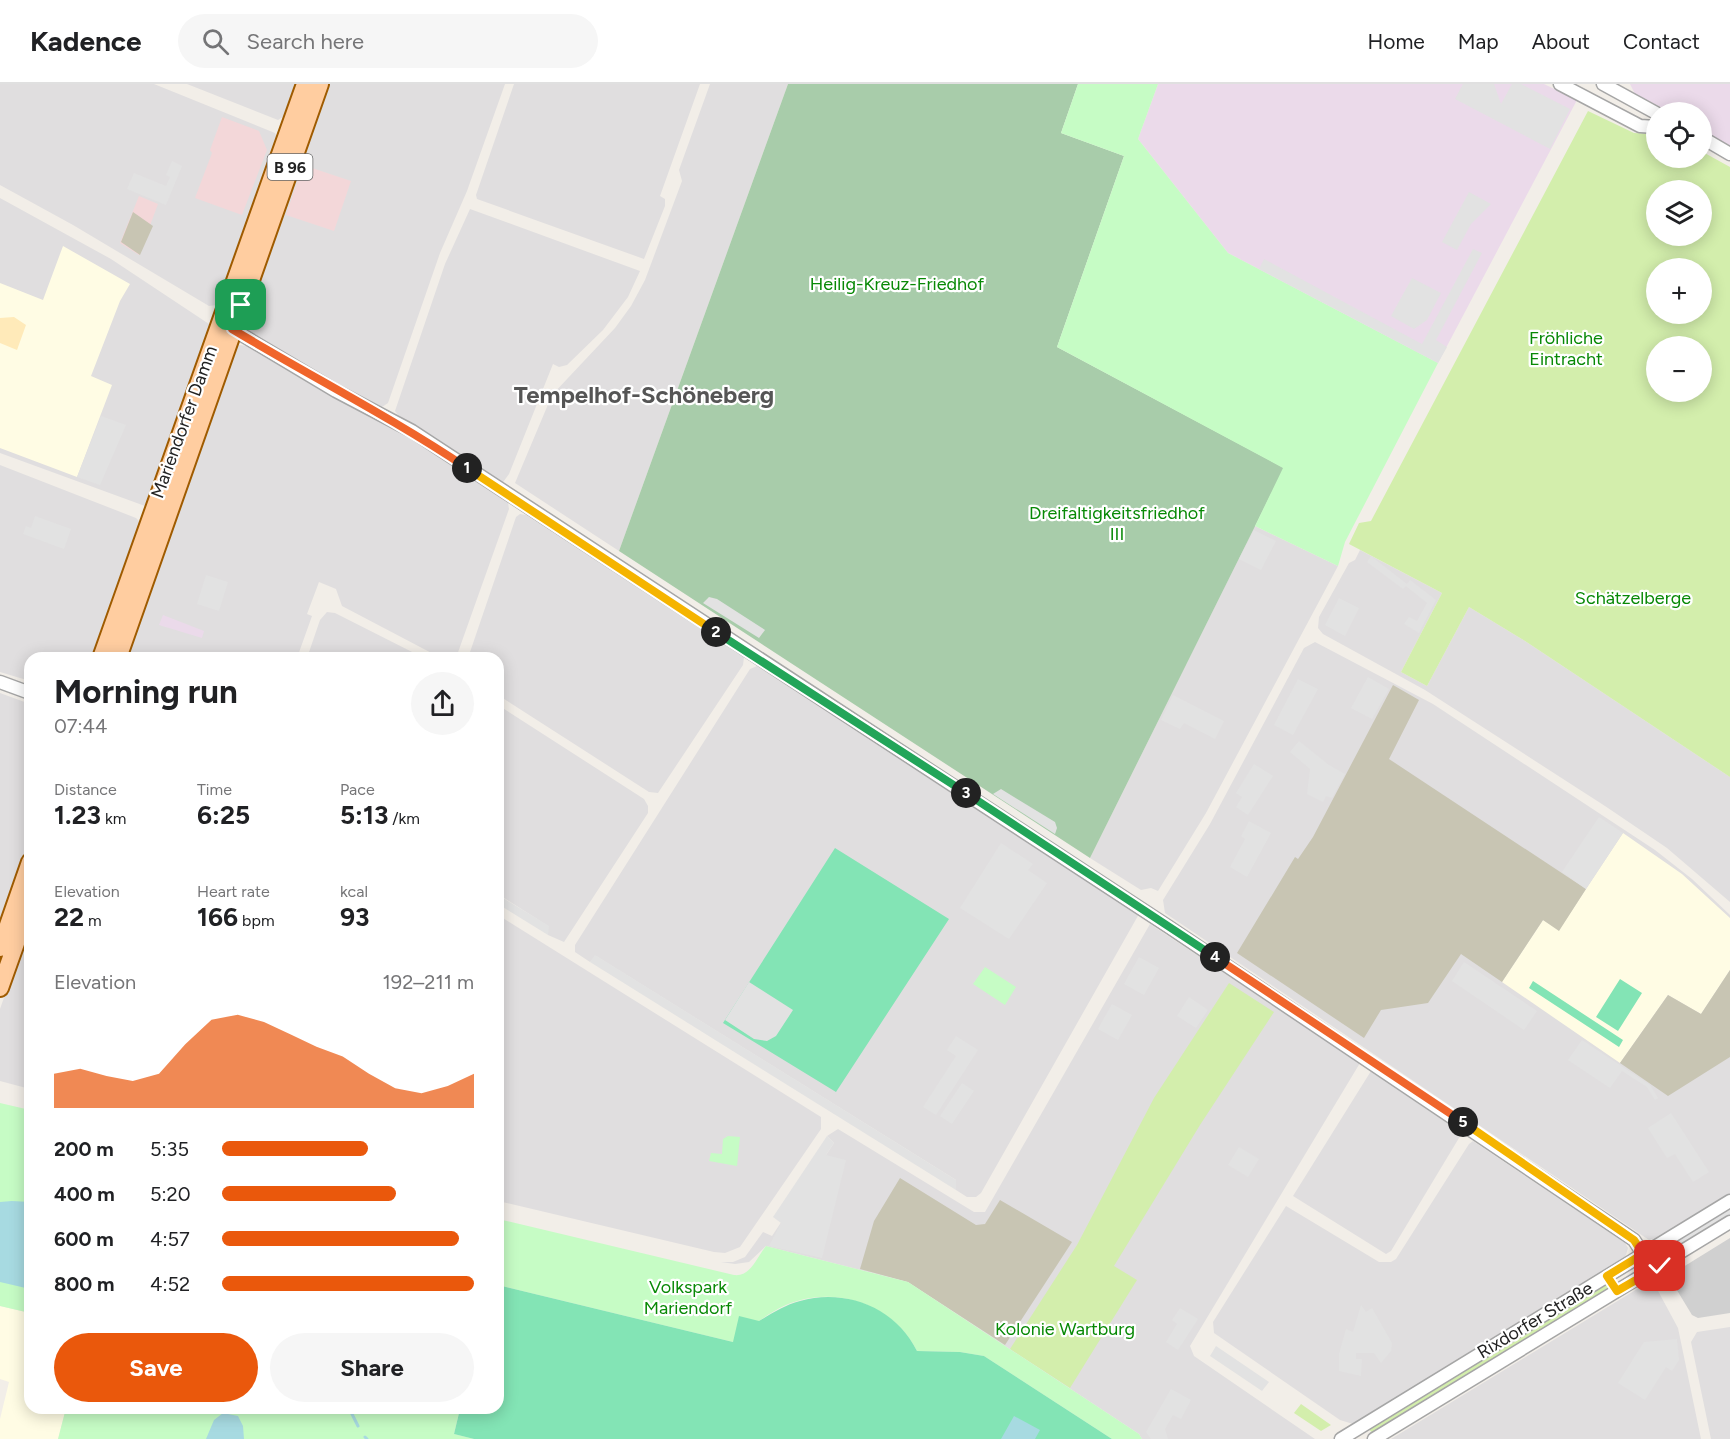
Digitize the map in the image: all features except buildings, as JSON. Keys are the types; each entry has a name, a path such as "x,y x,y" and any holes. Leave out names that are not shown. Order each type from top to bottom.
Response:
{"main road":[{"name":"Mariendorfer Damm","path":"103,652 305,84"},
{"name":"Mariendorfer Damm","path":"120,652 320,84"},
{"path":"0,948 24,879"},
{"path":"0,987 24,921"}],"street":[{"path":"1603,84 1646,108"},
{"path":"1563,85 1640,126 1646,126"},
{"path":"1712,143 1730,154"},
{"path":"232,329 336,391 403,426 1016,826 1466,1124 1634,1240 1643,1254"},
{"path":"0,682 24,691"},
{"name":"Rixdorfer Straße","path":"1341,1439 1730,1202"},
{"name":"Rixdorfer Straße","path":"1374,1439 1730,1222"},
{"path":"1607,1276 1617,1291"}],"shaded area":[{"path":"0,84 154,84 275,133 277,138 217,305 209,306 73,225 0,185"},
{"path":"187,84 297,84 286,115 278,120"},
{"path":"326,84 505,84 467,191 440,253 388,403 382,407 316,372 249,331 243,323"},
{"path":"514,84 700,84 660,196 665,199 665,206 644,259 477,199 476,195"},
{"path":"710,84 788,84 619,551 515,483 552,395 615,328 631,306 645,280 682,181 679,170"},
{"path":"1158,84 1544,84 1577,100 1438,363 1228,253 1138,139"},
{"path":"1463,84 1494,84 1501,104 1512,84 1521,84 1570,109 1550,149 1455,99"},
{"path":"1630,84 1730,84 1730,146 1712,136 1712,102 1651,102 1635,94"},
{"path":"222,117 259,131 267,150 242,215 195,198 212,153 210,150"},
{"path":"172,161 182,166 166,205 127,189 134,173 166,186 170,177 166,175"},
{"path":"303,165 351,181 334,231 286,215"},
{"path":"1469,192 1491,204 1471,224 1457,250 1442,242"},
{"path":"139,196 158,204 139,255 120,243"},
{"path":"0,198 111,259 209,324 209,330 145,506 0,453"},
{"path":"470,209 640,271 628,297 603,330 567,365 559,367 553,364 509,474 501,485 395,411 445,264"},
{"path":"133,212 153,226 140,255 121,242"},
{"path":"63,246 130,284 120,301 91,376 112,385 77,477 0,448 0,283 43,300"},
{"path":"1473,249 1482,253 1436,340 1447,347 1438,363 1259,269 1264,259 1422,344"},
{"path":"1412,278 1441,293 1427,320 1414,329 1391,316"},
{"path":"236,346 248,346 316,387 383,420 508,503 509,509 458,652 430,652 342,606 336,589 319,582 307,614 312,616 299,652 125,652"},
{"path":"101,416 126,425 100,485 77,477"},
{"path":"0,465 136,518 141,523 97,652 24,652 24,679 0,672"},
{"path":"520,514 526,515 744,657 743,665 658,793 649,792 504,699 504,652 470,652 516,517"},
{"path":"35,516 71,529 64,549 23,534 26,526 31,528"},
{"path":"1255,526 1338,566 1206,813 1158,891 1151,888 1141,890 1090,858"},
{"path":"1254,530 1276,541 1261,570 1239,559"},
{"path":"1360,550 1442,593 1401,672 1427,686 1469,607 1525,641 1730,777 1730,902 1667,848 1605,806 1425,690 1323,634 1318,628 1319,617 1349,563 1355,560"},
{"path":"1371,556 1407,584 1410,580 1436,600 1419,633 1404,624 1409,617 1417,621 1427,603 1406,586 1403,589 1367,562"},
{"path":"206,575 228,582 219,611 197,604"},
{"path":"709,597 717,599 765,630 759,638 703,603"},
{"path":"1339,598 1359,608 1345,636 1325,625"},
{"path":"327,612 335,613 412,652 309,652 320,620"},
{"path":"163,615 204,631 202,638 159,625"},
{"path":"1315,642 1433,704 1655,850 1692,879 1730,915 1730,1197 1661,1240 1659,1237 1649,1240 1165,913 1163,900 1210,824 1304,648"},
{"path":"757,666 1139,914 981,1193 976,1197 967,1197 956,1190 956,1180 596,956 590,962 575,952 575,945 750,669"},
{"path":"1368,677 1389,689 1372,719 1351,708"},
{"path":"1298,679 1318,689 1293,735 1274,725"},
{"path":"1393,685 1419,700 1389,759 1586,889 1559,931 1543,920 1502,982 1461,954 1428,1003 1381,1010 1364,1038 1237,953 1295,857 1298,859 1313,837"},
{"path":"0,693 24,702 24,859 0,928"},
{"path":"1173,695 1224,721 1215,739 1184,723 1180,729 1161,720"},
{"path":"504,709 644,799 648,806 648,813 564,942 548,935 548,926 504,898"},
{"path":"1299,741 1329,765 1345,774 1332,798 1326,796 1323,802 1307,794 1310,769 1290,752"},
{"path":"1254,764 1273,776 1248,815 1236,807 1242,797 1236,793"},
{"path":"1001,789 1055,822 1057,828 1055,834 993,794"},
{"path":"1599,817 1623,833 1586,889 1562,872"},
{"path":"1249,821 1271,833 1247,877 1230,867 1245,839 1241,836"},
{"path":"1623,833 1682,874 1730,918 1730,970 1701,1014 1668,995 1620,1063 1502,982 1543,920 1559,930"},
{"path":"1001,843 1033,864 1028,870 1047,883 1009,939 960,908"},
{"path":"504,899 549,926 548,935 504,908"},
{"path":"504,919 821,1117 821,1129 740,1247 725,1253 504,1202"},
{"path":"1150,924 1360,1063 1190,1346 1194,1356 1315,1439 1142,1439 1139,1434 908,1282 766,1246 749,1262 735,1264 721,1262 733,1262 745,1257 763,1232 772,1236 834,1143 827,1136 838,1129 974,1212 985,1212"},
{"path":"24,941 24,1087 0,1081 0,1009"},
{"path":"595,955 956,1180 956,1190 590,962"},
{"path":"1139,957 1159,968 1144,995 1124,984"},
{"path":"1464,962 1537,1011 1524,1030 1452,981"},
{"path":"1730,970 1730,1057 1668,1096 1620,1063 1668,995 1701,1014"},
{"path":"749,982 793,1010 776,1036 767,1041 754,1039 725,1020"},
{"path":"1189,997 1208,1010 1196,1028 1177,1016"},
{"path":"1112,1004 1132,1015 1118,1040 1098,1029"},
{"path":"956,1036 978,1050 936,1115 923,1107 956,1056 947,1050"},
{"path":"1582,1040 1650,1085 1658,1098 1655,1100 1647,1087 1622,1071 1610,1088 1568,1060"},
{"path":"1371,1071 1462,1133 1391,1251 1386,1254 1293,1196"},
{"path":"962,1083 974,1091 952,1124 940,1116"},
{"path":"1671,1113 1709,1172 1693,1182 1675,1154 1667,1158 1648,1128"},
{"path":"827,1136 834,1143 826,1155 846,1160 822,1258 769,1246 781,1223 773,1217"},
{"path":"1473,1141 1625,1243 1628,1248 1625,1258 1353,1424 1340,1420 1214,1333 1213,1322 1286,1206 1379,1262 1391,1262 1396,1259"},
{"path":"1239,1147 1259,1159 1248,1177 1228,1165"},
{"path":"900,1178 976,1225 985,1224 1000,1200 1072,1242 1005,1345 908,1282 860,1269 874,1221"},
{"path":"1730,1207 1730,1216 1670,1254 1666,1247"},
{"path":"1730,1238 1730,1313 1698,1318 1692,1315 1672,1282 1675,1272"},
{"path":"1647,1283 1657,1289 1678,1328 1701,1439 1391,1439"},
{"path":"1361,1305 1366,1312 1372,1308 1392,1343 1391,1351 1381,1363 1374,1353 1356,1353 1356,1359 1362,1359 1361,1376 1339,1371 1339,1354 1346,1329 1353,1332"},
{"path":"0,1306 24,1312 24,1414 65,1414 58,1439 0,1439 0,1419 9,1382 0,1379"},
{"path":"1180,1308 1198,1319 1178,1350 1166,1342 1177,1324 1172,1320"},
{"path":"1730,1327 1730,1439 1711,1439 1691,1342 1697,1332"},
{"path":"1677,1339 1679,1360 1672,1371 1666,1367 1645,1400 1618,1383 1644,1342"},
{"path":"1216,1346 1269,1382 1262,1391 1210,1356"},
{"path":"1171,1389 1191,1400 1181,1419 1173,1415 1165,1429 1168,1439 1151,1439 1146,1432"}],"green space":[{"name":"Heilig-Kreuz-Friedhof","path":"788,84 1078,84 1061,133 1124,156 1057,347 1284,468 1090,858 619,551"},
{"path":"1078,84 1158,84 1138,139 1228,253 1438,363 1345,542 1338,566 1255,526 1283,468 1057,347 1124,156 1061,133"},
{"path":"1588,111 1634,133 1646,134 1646,168 1712,168 1712,157 1730,167 1730,777 1525,641 1469,607 1427,686 1401,672 1442,593 1349,544 1359,523 1371,521"},
{"path":"835,848 949,919 836,1092 723,1023"},
{"path":"985,967 1016,987 1005,1005 973,984"},
{"path":"1620,979 1642,993 1618,1031 1596,1017"},
{"path":"1533,981 1623,1040 1619,1047 1529,988"},
{"name":"Kolonie Wartburg","path":"1229,983 1274,1012 1200,1125 1114,1266 1137,1280 1070,1388 1010,1349 1077,1245 1154,1098"},
{"path":"0,1103 24,1109 24,1312 0,1306"},
{"path":"728,1136 740,1137 737,1166 709,1161 711,1153 722,1154 723,1139"},
{"name":"Volkspark Mariendorf","path":"504,1220 734,1275 740,1275 749,1270 766,1246 908,1282 1139,1434 1142,1439 1112,1439 984,1356 960,1352 917,1351 894,1321 861,1302 823,1297 804,1299 786,1305 765,1317 733,1342 504,1286"},
{"path":"1607,1282 1610,1288 1375,1435 1366,1427"},
{"path":"504,1286 733,1342 739,1316 759,1321 800,1301 835,1297 852,1300 868,1305 896,1323 908,1336 917,1351 960,1352 984,1356 1112,1439 474,1439 454,1434 459,1414 504,1414"},
{"path":"1301,1404 1331,1425 1321,1431 1294,1413"},
{"path":"64,1414 459,1414 454,1434 474,1439 58,1439"}],"sand":[{"path":"14,317 26,325 17,350 0,343 0,318"}],"water":[{"path":"0,1202 24,1202 24,1288 0,1282"},
{"path":"222,1414 238,1416 243,1426 244,1439 206,1439 214,1420"},
{"path":"1014,1416 1040,1430 1035,1439 1001,1439"}],"waterway":[{"path":"352,1414 358,1426"}],"district":[{"name":"Tempelhof-Schöneberg","path":"644,395"}],"route":[{"path":"241,305 232,329 336,391 387,416 432,444 585,547 1186,938 1466,1124 1634,1240 1643,1254 1607,1276 1617,1291 1660,1266"}],"park label":[{"name":"Fröhliche Eintracht","path":"1566,348"},
{"name":"Dreifaltigkeitsfriedhof III","path":"1117,523"},
{"name":"Schätzelberge","path":"1633,598"}]}
